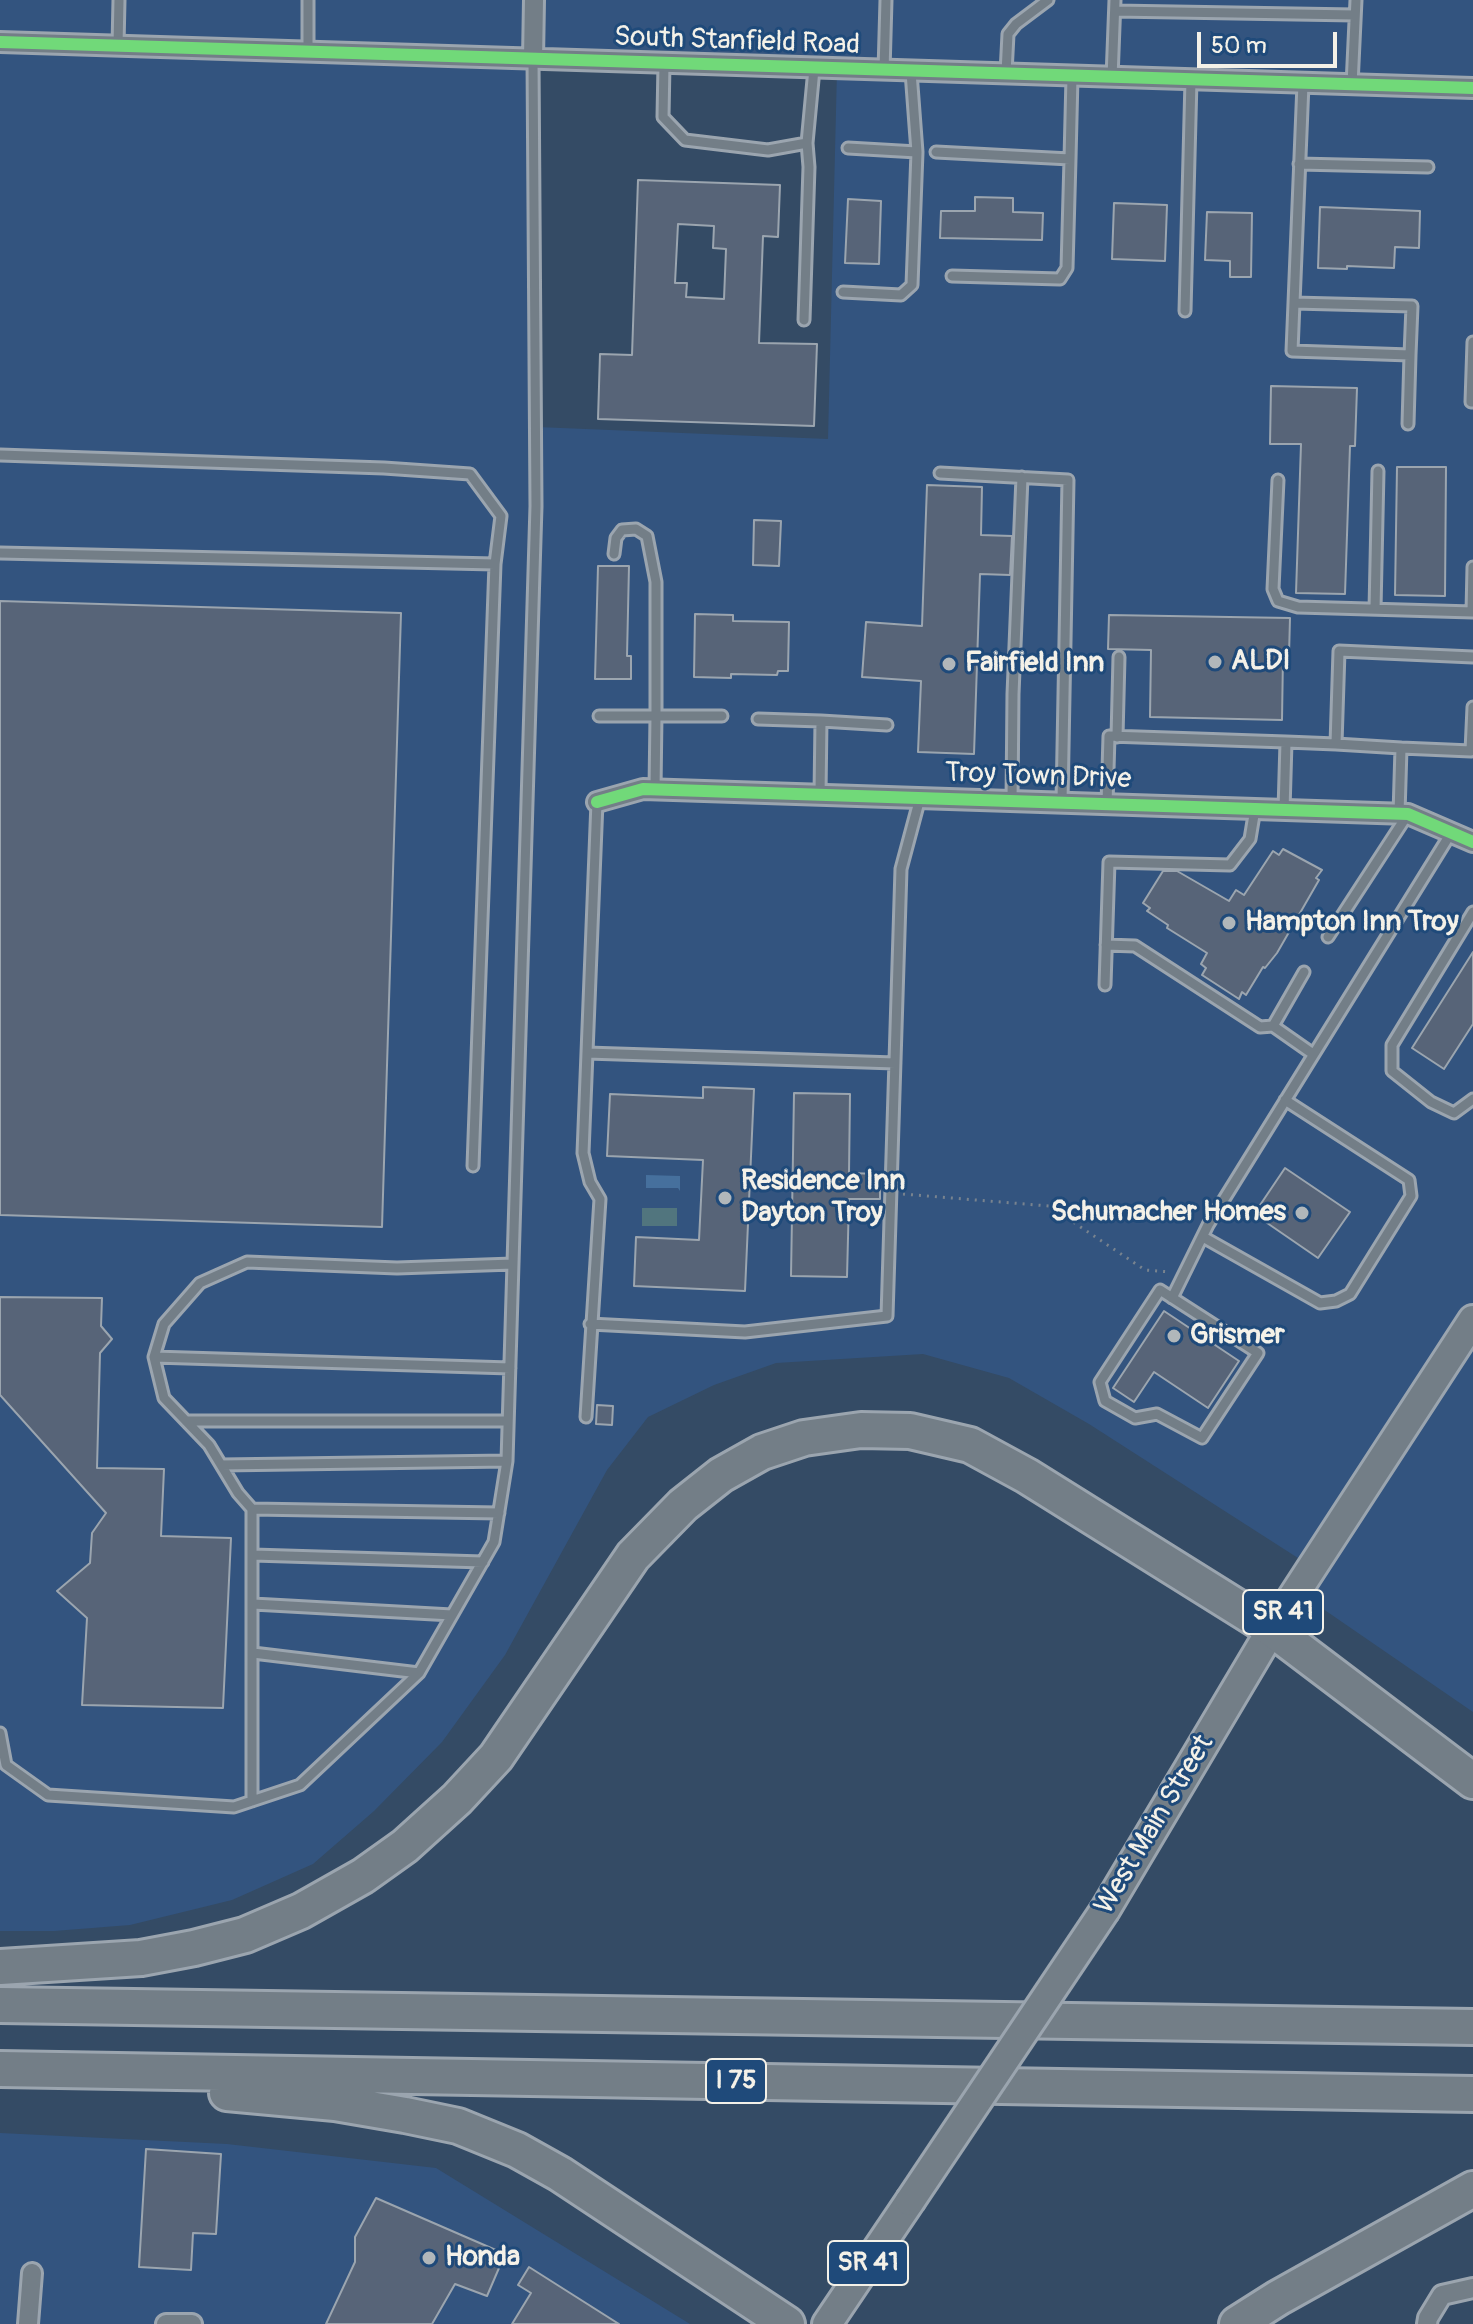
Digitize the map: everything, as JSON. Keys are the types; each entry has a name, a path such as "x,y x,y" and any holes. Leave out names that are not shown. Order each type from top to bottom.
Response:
{"highway":[{"path":"0,1967 141,1958 194,1948 245,1935 301,1911 363,1876 415,1837 457,1799 496,1757 633,1556 683,1505 721,1475 762,1452 804,1438 861,1430 910,1431 970,1445 1027,1476 1272,1629 1473,1781"},
{"name":"I 75","path":"0,2005 1473,2027"},
{"path":"0,2069 335,2103 458,2126 517,2150 560,2174 787,2324"},
{"name":"I 75","path":"0,2069 1473,2094"},
{"path":"1237,2324 1473,2189"}],"main road":[{"name":"West Main Street","path":"827,2324 1105,1910 1272,1629 1473,1320"}],"street":[{"path":"533,59 534,0"},
{"name":"South Stanfield Road","path":"0,42 1473,88"},
{"name":"Troy Town Drive","path":"597,802 643,789 655,789 1403,814 1473,842"},
{"path":"28,2324 32,2273"},
{"path":"1427,2324 1442,2295 1473,2288"},
{"path":"166,2324 192,2324"}],"lane":[{"path":"118,46 119,0"},
{"path":"308,0 308,52"},
{"path":"884,71 886,0"},
{"path":"1006,75 1008,34 1016,24 1048,0"},
{"path":"1352,85 1356,0"},
{"path":"1112,78 1115,5 1355,15"},
{"path":"0,1733 6,1765 48,1795 234,1807 300,1785 419,1673 494,1542 507,1461 536,506 533,59"},
{"path":"664,64 663,117 685,140 768,150 807,143"},
{"path":"804,320 809,167 807,143 814,69"},
{"path":"843,292 901,295 912,285 917,152 911,72"},
{"path":"952,276 1060,279 1067,268 1072,77"},
{"path":"1185,311 1191,80"},
{"path":"1303,84 1292,351 1410,355"},
{"path":"848,148 917,152"},
{"path":"936,152 1070,159"},
{"path":"1299,164 1428,167"},
{"path":"1294,303 1412,306 1408,424"},
{"path":"1473,342 1473,402"},
{"path":"0,455 384,468 470,474 501,516 495,564 473,1166"},
{"path":"1375,609 1378,471"},
{"path":"940,473 1068,480 1062,802"},
{"path":"1012,801 1013,679 1022,477"},
{"path":"1278,480 1273,589 1278,601 1298,607 1472,612 1473,567"},
{"path":"614,554 616,538 622,530 636,529 647,536 653,555 656,582 655,789"},
{"path":"0,553 495,564"},
{"path":"1336,744 1339,651 1473,657"},
{"path":"1117,737 1119,657"},
{"path":"1107,804 1109,736 1471,751 1473,707"},
{"path":"599,716 722,716"},
{"path":"758,719 887,725"},
{"path":"820,794 821,721"},
{"path":"1284,810 1286,742"},
{"path":"1328,937 1403,814 1401,748"},
{"path":"590,1324 745,1332 887,1316 901,869 920,798"},
{"path":"586,1417 600,1199 590,1182 583,1153 597,802"},
{"path":"1105,985 1109,862 1230,865 1250,839 1255,809"},
{"path":"1172,1298 1203,1237 1285,1100 1451,833"},
{"path":"1472,915 1392,1045 1392,1071 1431,1102 1454,1113 1473,1099"},
{"path":"1106,945 1135,946 1260,1027 1273,1026 1313,1054"},
{"path":"1273,1026 1304,972"},
{"path":"587,1053 895,1063"},
{"path":"1203,1237 1320,1303 1336,1301 1350,1294 1411,1196 1409,1180 1285,1100"},
{"path":"252,1801 252,1509 238,1493 209,1445 164,1398 154,1357 164,1324 200,1283 247,1262 397,1268 513,1264"},
{"path":"1160,1290 1172,1298 1258,1353 1202,1438 1157,1414 1135,1418 1105,1401 1100,1382 1160,1290"},
{"path":"154,1357 510,1368"},
{"path":"186,1421 508,1421"},
{"path":"221,1465 507,1461"},
{"path":"252,1509 499,1513"},
{"path":"253,1555 483,1562"},
{"path":"253,1604 452,1615"},
{"path":"253,1653 419,1673"}],"path":[{"path":"891,1193 1049,1206 1145,1270 1168,1274 1191,1259"}],"shaded area":[{"path":"0,0 1473,0 1473,1712 1297,1591 1312,1567 1089,1424 1009,1378 923,1354 776,1363 714,1385 648,1417 607,1470 505,1655 442,1742 374,1811 313,1864 232,1900 130,1925 54,1931 0,1931","holes":["534,59 837,70 828,439 537,427"]},
{"path":"646,1175 680,1176 680,1191 678,1188 646,1188"},
{"path":"0,2133 227,2144 436,2168 690,2324 0,2324"}],"green space":[{"path":"642,1208 677,1208 677,1226 642,1226"}],"building":[{"path":"638,180 780,185 778,237 763,236 759,343 817,344 814,426 598,419 600,354 632,355","holes":["678,224 714,226 713,248 726,249 724,299 686,297 687,283 675,283"]},
{"path":"975,197 1013,198 1013,212 1043,213 1042,240 940,238 941,211 975,211"},
{"path":"848,199 881,201 879,264 845,263"},
{"path":"1114,203 1167,205 1165,261 1112,259"},
{"path":"1320,207 1420,211 1419,248 1395,247 1394,268 1318,268"},
{"path":"1207,212 1252,213 1251,277 1230,277 1230,261 1205,260"},
{"path":"1271,386 1357,388 1355,446 1350,446 1345,594 1296,593 1301,444 1270,444"},
{"path":"1397,467 1446,467 1445,596 1395,595"},
{"name":"Fairfield Inn","path":"927,485 982,487 981,535 1012,536 1010,575 980,574 974,754 918,752 921,681 862,677 866,622 922,626"},
{"path":"754,520 781,521 779,566 753,565"},
{"path":"598,566 629,566 627,656 631,656 631,679 595,679"},
{"path":"0,601 401,613 382,1227 0,1215"},
{"path":"695,614 733,615 733,621 789,622 788,671 778,671 777,675 731,674 731,678 694,677"},
{"path":"1109,615 1290,618 1289,655 1283,655 1282,720 1150,717 1151,650 1108,649"},
{"name":"Hampton Inn Troy","path":"1283,849 1322,870 1277,953 1263,967 1246,995 1242,992 1239,999 1202,975 1206,968 1201,964 1207,953 1167,928 1168,925 1147,911 1150,908 1143,903 1163,871 1177,871 1229,901 1236,890 1244,895 1273,851 1279,855"},
{"path":"1473,952 1473,1024 1444,1069 1412,1048"},
{"name":"Residence Inn Dayton Troy","path":"703,1087 754,1089 745,1291 634,1286 636,1237 699,1240 703,1160 607,1156 610,1094 703,1098"},
{"path":"794,1093 850,1094 849,1173 880,1174 880,1199 849,1199 847,1277 791,1276"},
{"name":"Schumacher Homes","path":"1285,1168 1350,1212 1318,1258 1254,1214"},
{"path":"0,1297 102,1298 101,1326 112,1339 100,1353 97,1468 164,1469 161,1536 231,1538 223,1708 82,1705 87,1618 57,1591 90,1563 92,1533 106,1513 0,1395"},
{"name":"Grismer","path":"1164,1311 1239,1361 1208,1408 1154,1372 1134,1402 1113,1388"},
{"path":"597,1405 613,1406 612,1425 596,1424"},
{"path":"146,2149 221,2154 216,2234 193,2233 191,2270 139,2267"},
{"name":"Honda","path":"376,2198 505,2254 487,2296 455,2284 432,2324 326,2324 355,2262 355,2237"},
{"path":"529,2267 619,2324 512,2324 531,2293 518,2285"}],"cycle path":[{"path":"0,42 1473,88"},
{"path":"597,802 643,789 1408,814 1473,842"}],"place":[{"name":"ALDI","path":"1215,662"},
{"name":"Fairfield Inn","path":"949,664"},
{"name":"Hampton Inn Troy","path":"1229,923"},
{"name":"Residence Inn Dayton Troy","path":"725,1198"},
{"name":"Schumacher Homes","path":"1302,1213"},
{"name":"Grismer","path":"1174,1336"},
{"name":"Honda","path":"429,2258"}]}
